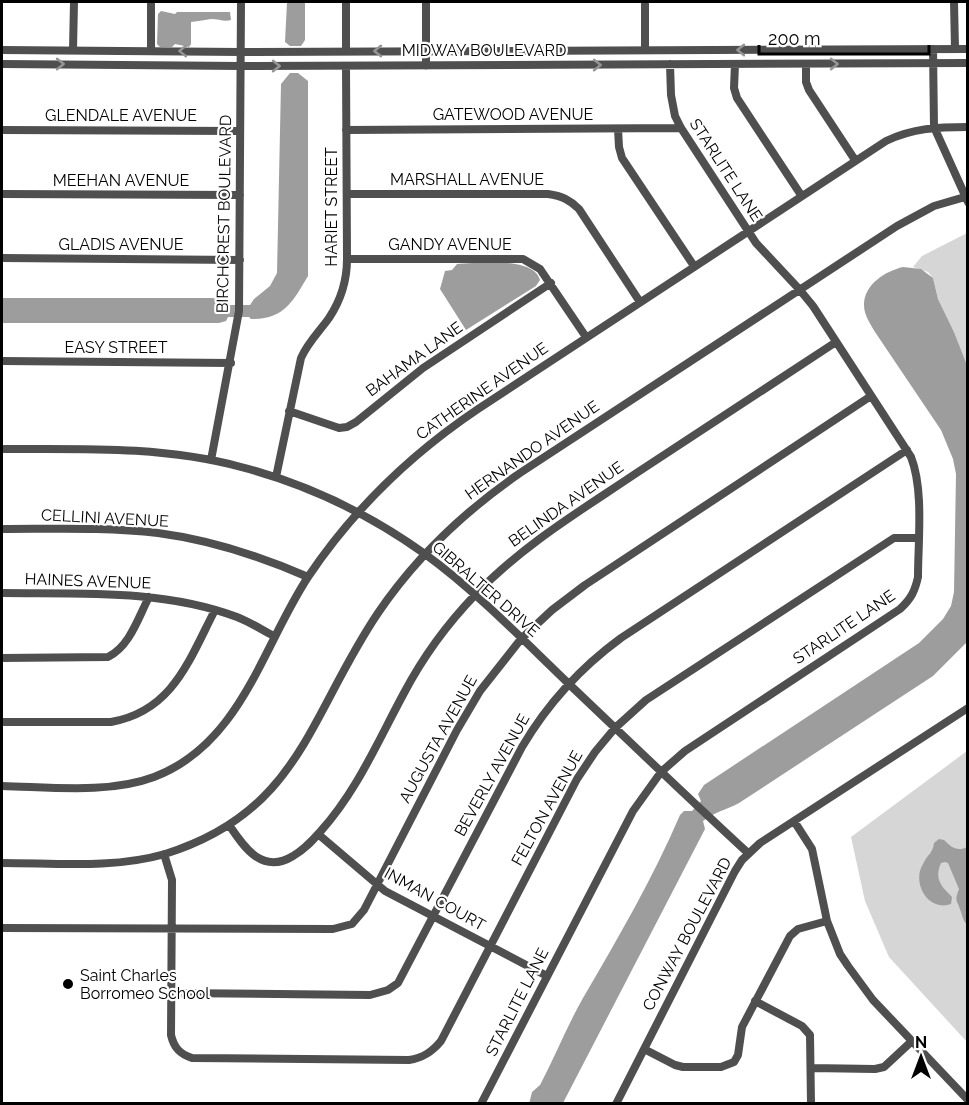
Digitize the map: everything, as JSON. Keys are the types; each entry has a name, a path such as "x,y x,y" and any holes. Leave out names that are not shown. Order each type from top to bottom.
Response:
{"street":[{"path":"74,2 74,50"},
{"path":"151,2 151,51"},
{"name":"BIRCHCREST BOULEVARD","path":"211,460 238,324 240,298 241,2"},
{"path":"346,2 346,51"},
{"path":"426,2 426,66"},
{"path":"645,2 645,50"},
{"path":"954,2 954,49"},
{"path":"933,49 934,127 967,198"},
{"name":"MIDWAY BOULEVARD","path":"2,50 241,52 968,49"},
{"name":"MIDWAY BOULEVARD","path":"2,64 426,66 968,63"},
{"name":"STARLITE LANE","path":"482,1104 633,811 661,772 694,744 900,609 910,600 918,577 917,480 914,464 872,396 800,289 765,254 748,231 681,128 673,109 670,64"},
{"path":"735,64 734,88 737,98 801,195"},
{"path":"806,64 806,82 809,90 855,160"},
{"name":"HARIET STREET","path":"276,477 301,358 338,302 345,280 347,259 346,66"},
{"name":"CATHERINE AVENUE","path":"2,786 114,786 141,781 170,770 198,752 222,729 239,703 308,577 358,513 404,467 444,433 855,160 898,135 914,130 934,127 968,127"},
{"name":"GATEWOOD AVENUE","path":"346,130 681,128"},
{"path":"618,129 622,158 694,266"},
{"name":"GLENDALE AVENUE","path":"2,130 240,131"},
{"name":"MEEHAN AVENUE","path":"2,194 240,195"},
{"name":"MARSHALL AVENUE","path":"346,194 548,194 561,196 571,201 579,209 640,302"},
{"name":"HERNANDO AVENUE","path":"2,863 133,861 164,854 229,825 268,794 292,765 364,634 390,596 425,554 462,518 505,484 908,219 934,206 967,198"},
{"name":"GLADIS AVENUE","path":"2,258 240,260"},
{"name":"GANDY AVENUE","path":"347,259 523,260 540,269 586,337"},
{"name":"BAHAMA LANE","path":"289,411 339,428 347,427 423,368 551,283"},
{"name":"BELINDA AVENUE","path":"229,825 250,853 260,859 271,862 291,858 300,852 339,810 425,658 475,595 511,561 549,531 836,342"},
{"name":"EASY STREET","path":"2,362 231,363"},
{"name":"AUGUSTA AVENUE","path":"2,928 339,928 352,924 360,916 469,709 492,675 521,639 552,610 585,585 872,396"},
{"name":"GIBRALTER DRIVE","path":"2,449 125,450 211,460 276,477 358,513 425,554 475,595 748,854"},
{"name":"BEVERLY AVENUE","path":"171,993 377,994 398,983 522,747 543,713 568,683 621,638 907,450"},
{"name":"CELLINI AVENUE","path":"2,529 134,531 183,537 240,550 308,577"},
{"name":"FELTON AVENUE","path":"171,993 171,1035 177,1050 192,1058 409,1060 424,1057 441,1041 577,779 615,728 657,692 894,538 918,538"},
{"name":"HAINES AVENUE","path":"2,593 114,594 149,597 215,610 239,618 274,636"},
{"path":"2,658 108,657 124,645 149,597"},
{"path":"2,722 111,722 146,710 167,694 179,678 215,610"},
{"name":"CONWAY BOULEVARD","path":"616,1104 735,871 748,854 760,843 968,708"},
{"path":"794,821 812,849 827,921 840,954 856,980 968,1100"},
{"name":"INMAN COURT","path":"318,834 376,886 547,976"},
{"path":"164,854 172,880 171,993"},
{"path":"644,1049 683,1067 728,1066 738,1056 742,1027 790,936 798,929 827,921"},
{"path":"755,1001 807,1029 810,1035 811,1104"},
{"path":"811,1068 875,1069 884,1066 912,1041"}],"shaded area":[{"path":"287,2 305,2 305,40 301,46 290,46 285,42"},
{"path":"161,11 175,14 177,12 230,12 231,20 211,19 191,22 189,47 175,44 172,47 160,47 157,44 158,14"},
{"path":"290,73 298,73 308,81 308,276 286,307 272,316 251,319 249,317 228,317 226,321 219,323 2,323 2,298 211,298 223,299 229,305 250,305 270,286 277,273 281,84"},
{"path":"967,233 967,365 938,299 933,278 928,272 913,267 922,256"},
{"path":"490,262 516,264 536,272 540,280 536,286 466,330 440,289 445,271 452,270 457,264"},
{"path":"903,267 921,269 933,278 938,299 967,365 967,642 933,676 739,803 703,821 705,829 563,1103 529,1104 532,1092 540,1085 577,1009 647,885 680,815 684,811 692,811 701,801 698,794 704,785 919,643 943,619 951,606 954,592 956,474 953,459 941,430 875,332 864,309 865,298 872,285 883,275"},
{"path":"967,751 967,1042 889,957 865,901 851,837"},
{"path":"939,839 957,849 967,847 967,925 957,900 959,889 948,863 941,863 938,874 942,886 952,897 951,904 934,903 929,900 921,888 919,878 921,868 934,843"}],"place":[{"name":"Saint Charles Borromeo School","path":"68,984"}]}
